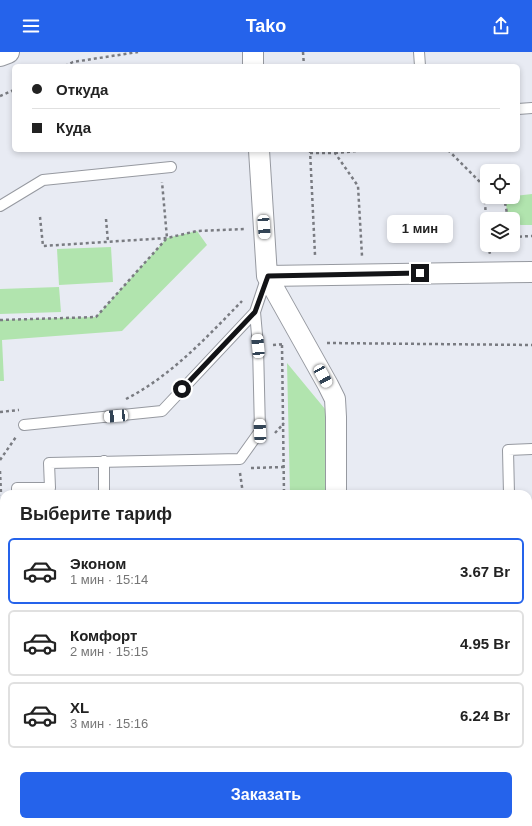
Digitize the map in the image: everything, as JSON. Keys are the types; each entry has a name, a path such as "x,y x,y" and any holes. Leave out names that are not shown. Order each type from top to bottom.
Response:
{"street":[{"path":"0,55 8,52"},
{"path":"252,52 254,64"},
{"path":"259,152 268,276 335,399 336,490"},
{"path":"268,276 532,272"}],"lane":[{"path":"419,52 420,64"},
{"path":"520,109 532,108"},
{"path":"0,206 43,180 166,167"},
{"path":"24,425 162,411 255,312 268,276"},
{"path":"17,490 17,488 50,488 49,462 240,459 260,431 258,346 255,312"},
{"path":"508,490 508,450 532,449"},
{"path":"104,461 104,490"}],"path":[{"path":"69,64 73,62 138,52"},
{"path":"303,52 304,64"},
{"path":"0,96 12,91"},
{"path":"310,152 316,275"},
{"path":"322,152 346,152"},
{"path":"450,152 480,182"},
{"path":"335,153 358,186 363,274"},
{"path":"0,320 96,317 167,238 166,167"},
{"path":"40,217 43,246 167,238 197,231 250,229"},
{"path":"106,219 108,242"},
{"path":"520,237 532,236"},
{"path":"119,400 126,399 165,373 189,354 244,300"},
{"path":"258,346 304,342 532,345"},
{"path":"282,344 284,490"},
{"path":"0,412 24,410"},
{"path":"0,460 24,425"},
{"path":"247,468 284,467"},
{"path":"240,469 243,490"},
{"path":"0,471 1,490"}],"green space":[{"path":"532,194 532,225 520,225 520,212 507,212 506,204 520,204 520,195"},
{"path":"197,231 207,245 122,331 2,340 4,381 0,381 0,320 96,317 167,238"},
{"path":"111,247 113,282 59,285 57,249"},
{"path":"59,287 61,312 0,314 0,289"},
{"path":"287,363 325,409 325,490 290,490"}],"route":[{"path":"182,389 255,312 268,276 420,273"}]}
